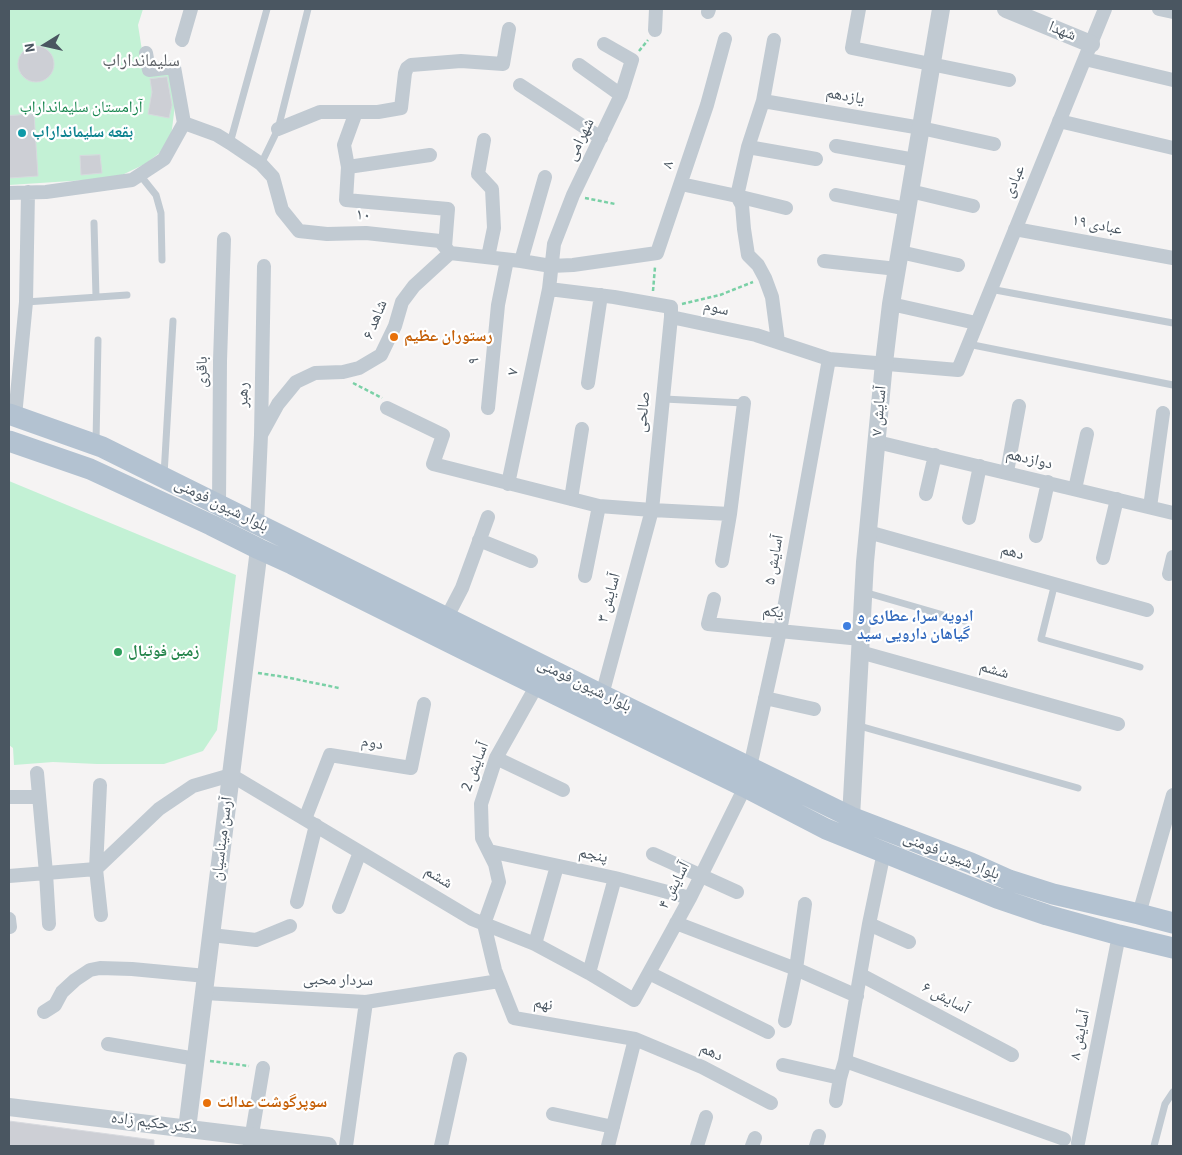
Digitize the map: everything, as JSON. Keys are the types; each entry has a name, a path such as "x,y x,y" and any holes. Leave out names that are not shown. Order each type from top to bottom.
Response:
{"main road":[{"name":"بلوار شیون فومنی","path":"12,415 96,445 851,817 1009,880 1053,894 1173,923"},
{"name":"بلوار شیون فومنی","path":"9,441 90,469 211,525 745,787 826,829 997,898 1047,915 1173,948"},
{"path":"961,884 970,863"}],"street":[{"path":"182,40 191,9"},
{"path":"654,30 656,9"},
{"path":"859,9 852,48 1009,80"},
{"name":"آسایش ۷","path":"851,817 863,592 884,363 891,304 941,9"},
{"name":"عبادی","path":"958,370 1105,9"},
{"path":"1159,9 1173,12"},
{"name":"شهدا","path":"1016,11 1088,51"},
{"path":"278,129 320,112 378,112 401,108 405,73 411,65 461,61 504,64 509,29"},
{"name":"۸","path":"657,253 707,105 725,38"},
{"path":"774,40 763,101 748,147 737,196 742,205 748,255 758,265 766,278 772,297 778,342"},
{"path":"604,44 632,60"},
{"path":"1088,51 1173,80"},
{"path":"9,193 46,192 132,180 164,159 184,123 174,66 149,70 146,53"},
{"name":"شهرامی","path":"551,266 554,244 573,195 621,95 632,60"},
{"path":"579,65 621,95"},
{"path":"520,85 601,138"},
{"name":"یازدهم","path":"763,101 920,128 994,144"},
{"path":"356,112 344,145 348,167 346,200 448,209 448,250"},
{"path":"1059,121 1173,148"},
{"name":"۱۰","path":"184,123 217,135 261,164 273,178 282,210 298,232 328,234 366,233 440,241 448,250 551,266 573,265 657,253"},
{"path":"484,140 478,174 492,189 494,228 488,257"},
{"path":"836,146 915,160"},
{"path":"748,147 816,158"},
{"path":"348,167 430,155"},
{"name":"۹","path":"488,408 498,305 545,177"},
{"path":"681,184 786,208"},
{"path":"12,415 26,302 28,192"},
{"path":"836,195 973,206"},
{"name":"عبادی ۱۹","path":"1015,229 1173,258"},
{"name":"باقری","path":"219,505 220,361 224,239"},
{"name":"شاهد ۶","path":"262,434 278,404 296,382 316,373 343,372 359,368 381,355 395,326 402,302 414,286 448,250"},
{"path":"900,252 958,265"},
{"path":"824,261 897,269"},
{"name":"رهبر","path":"257,524 262,434 264,266"},
{"name":"۷","path":"508,484 549,289 551,266"},
{"name":"سوم","path":"549,289 652,304 671,312 778,342 829,359 958,370"},
{"path":"588,383 601,296"},
{"path":"891,304 976,324"},
{"name":"صالحی","path":"652,510 671,312"},
{"name":"آسایش ۵","path":"750,766 780,631 829,359"},
{"path":"722,561 744,403"},
{"path":"1007,472 1019,406"},
{"path":"387,408 444,435 433,464 599,506 730,514"},
{"path":"1150,507 1163,413"},
{"path":"571,499 582,429"},
{"path":"1076,488 1087,434"},
{"name":"دوازدهم","path":"877,442 1173,512"},
{"path":"926,494 935,456"},
{"path":"969,518 980,466"},
{"path":"1036,536 1048,482"},
{"path":"1104,558 1117,499"},
{"path":"585,576 599,506"},
{"name":"آسایش ۳","path":"602,695 652,510"},
{"path":"447,617 462,588 488,517"},
{"name":"دهم","path":"868,532 1147,610"},
{"path":"480,540 531,561"},
{"name":"آرسن میناسیان","path":"187,1129 259,550"},
{"path":"1169,574 1173,557"},
{"name":"یکم","path":"714,599 708,624 780,631 860,646"},
{"name":"ششم","path":"860,646 1118,724"},
{"name":"آسایش 2","path":"484,924 499,882 495,864 482,838 481,804 496,758 536,685"},
{"path":"765,698 814,709"},
{"name":"دوم","path":"310,822 330,755 411,768 424,704"},
{"path":"496,758 563,790"},
{"path":"37,773 49,924"},
{"path":"9,876 96,869 159,809 193,786 231,775"},
{"name":"ششم","path":"231,775 472,919 535,944 634,1000"},
{"path":"100,785 96,869 101,915"},
{"name":"آسایش ۴","path":"634,1000 690,898 745,787"},
{"path":"1139,914 1173,795"},
{"path":"9,798 39,797"},
{"path":"297,902 310,822"},
{"name":"پنجم","path":"489,851 615,878 690,898"},
{"path":"339,906 360,852"},
{"path":"836,1101 884,852"},
{"path":"653,854 737,892"},
{"path":"535,944 557,866"},
{"path":"589,973 615,878"},
{"path":"785,1021 796,969 804,904"},
{"path":"676,923 796,969 857,996"},
{"name":"نهم","path":"484,924 495,970 514,1018 635,1039"},
{"path":"869,924 909,942"},
{"path":"211,935 256,940 290,926"},
{"name":"آسایش ۸","path":"1078,1142 1119,935"},
{"name":"سردار محبی","path":"44,1012 55,1005 62,992 75,980 90,970 100,968 132,969 205,985 366,1002 500,981"},
{"path":"649,973 768,1032"},
{"name":"آسایش ۶","path":"861,974 1012,1055"},
{"path":"346,1146 366,1002"},
{"path":"608,1146 635,1039"},
{"name":"دهم","path":"635,1039 702,1067 771,1103"},
{"path":"108,1044 196,1059"},
{"path":"441,1146 460,1059"},
{"path":"845,1061 1064,1139"},
{"path":"783,1065 840,1078"},
{"path":"251,1142 263,1068"},
{"name":"دکتر حکیم زاده","path":"9,1106 187,1129 251,1142 328,1146"},
{"path":"553,1114 613,1127"},
{"path":"697,1146 706,1117"}],"lane":[{"path":"230,143 267,9"},
{"path":"261,164 278,129 308,9"},
{"path":"140,175 156,195 162,214 162,260"},
{"path":"94,223 96,297"},
{"path":"990,289 1173,323"},
{"path":"26,302 127,295"},
{"path":"164,478 173,321"},
{"path":"96,445 98,340"},
{"path":"968,344 1173,385"},
{"path":"664,399 744,403"},
{"path":"1055,583 1041,638 1140,666"},
{"path":"863,592 964,620"},
{"path":"856,725 1078,788"},
{"path":"1154,1146 1165,1104 1173,1092"}],"path":[{"path":"632,60 654,30"},
{"path":"573,195 614,204"},
{"path":"652,304 657,253"},
{"path":"671,312 766,278"},
{"path":"332,372 390,402 387,408"},
{"path":"245,671 339,688"},
{"path":"196,1059 263,1068"}],"green space":[{"name":"آرامستان سلیمانداراب","path":"9,9 143,9 138,25 146,76 170,72 175,105 170,145 145,164 122,175 86,180 9,185"},
{"name":"زمین فوتبال","path":"9,481 236,575 217,730 203,751 164,764 53,762 14,765 13,748 9,745"}],"building":[{"path":"36,46 43,47 49,51 53,57 53,71 49,77 43,81 36,82 29,81 23,77 19,71 18,64 19,57 23,51 29,47"},
{"path":"167,77 172,105 169,118 148,114 152,92 150,79"},
{"path":"34,114 38,176 9,178 9,116"},
{"path":"100,155 102,173 81,175 80,156"},
{"path":"9,1121 154,1140 154,1146 9,1146"}],"place":[{"name":"بقعه سلیمانداراب","path":"22,133"},
{"name":"رستوران عظیم","path":"394,337"},
{"name":"ادویه سرا، عطاری و گیاهان دارویی سید","path":"847,626"},
{"name":"زمین فوتبال","path":"118,652"},
{"name":"سوپرگوشت عدالت","path":"207,1103"}],"district":[{"name":"سلیمانداراب","path":"141,62"}]}
